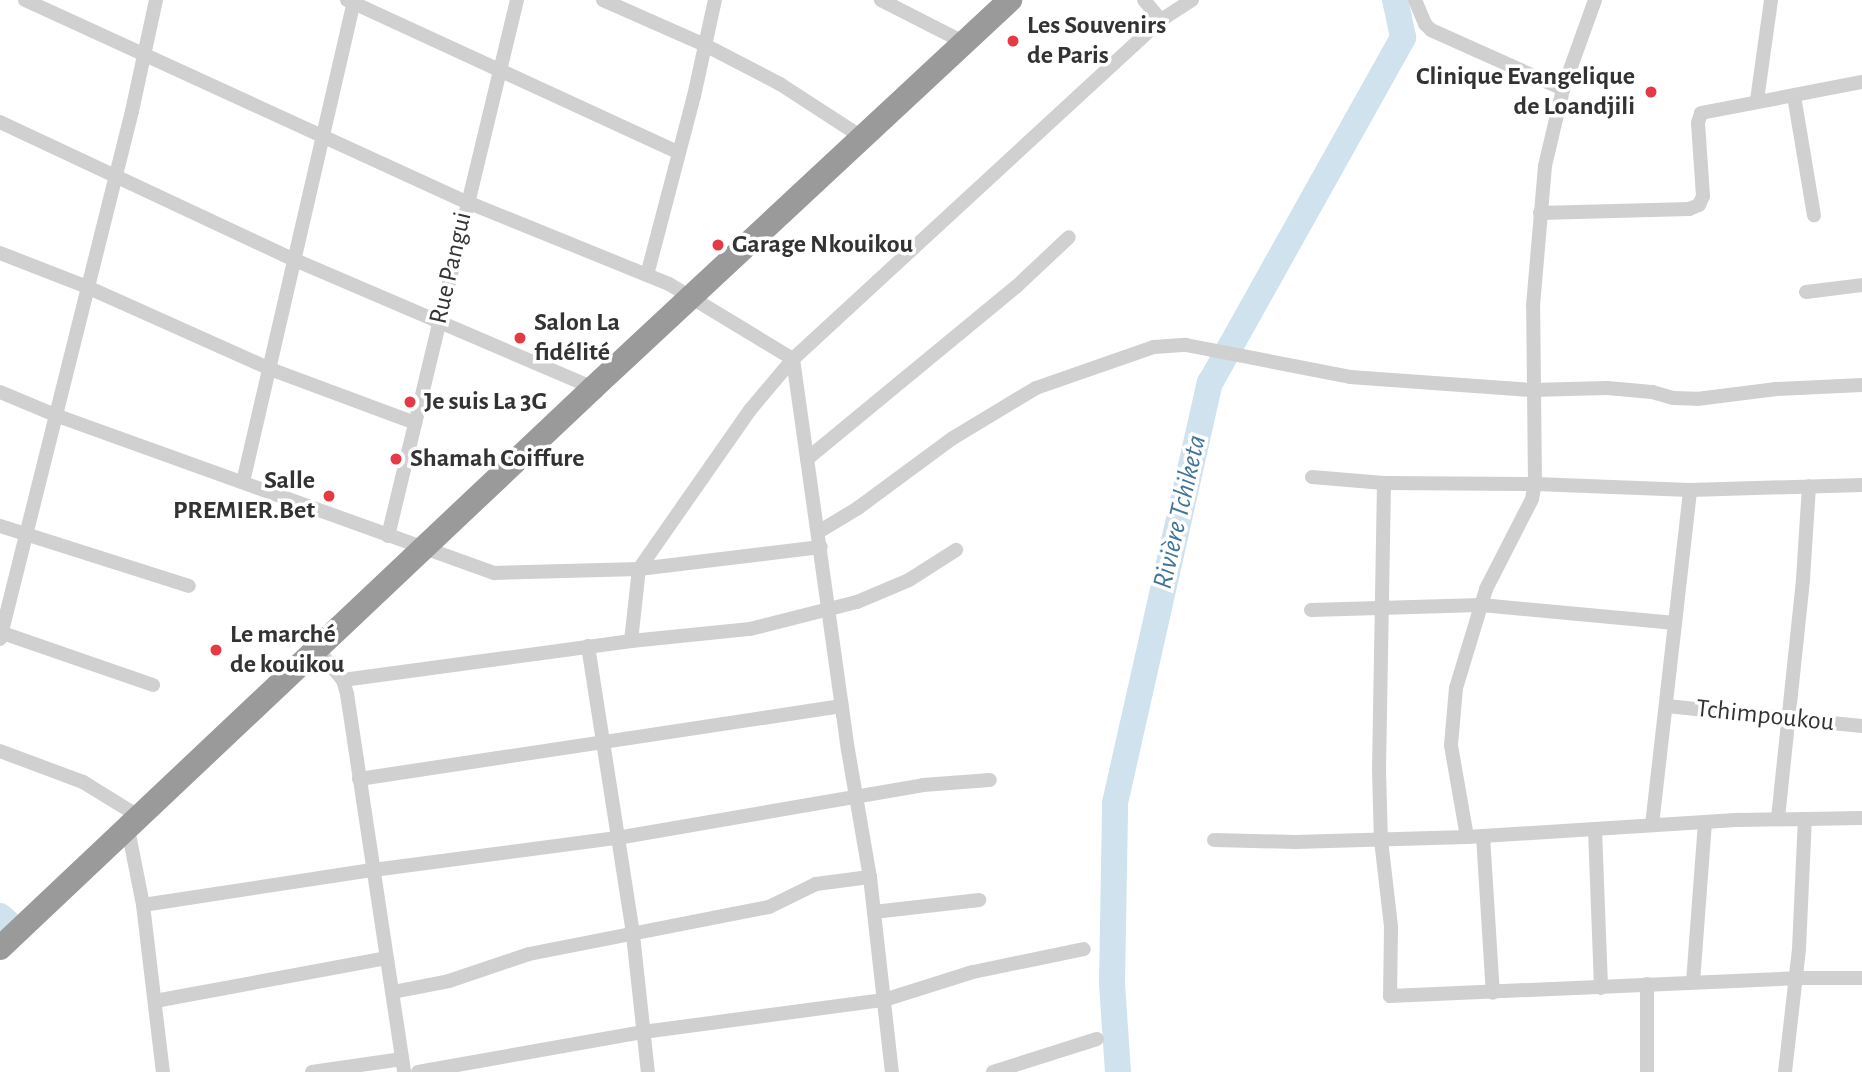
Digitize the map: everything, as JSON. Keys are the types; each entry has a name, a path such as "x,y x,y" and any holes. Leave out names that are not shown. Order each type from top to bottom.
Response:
{"highway":[{"path":"0,948 593,388 1010,0"}],"street":[{"path":"26,0 467,202 692,296 793,359"},
{"path":"153,685 0,634 156,0"},
{"name":"Rue Pangui","path":"388,536 517,0"},
{"path":"603,0 705,45 810,101 863,138"},
{"path":"647,275 715,0"},
{"path":"881,0 965,43"},
{"path":"1144,0 1161,20"},
{"path":"631,640 639,569 750,410 793,359 1161,20 1192,0"},
{"path":"1415,0 1425,24 1431,30 1563,89"},
{"path":"1467,837 1453,767 1453,711 1456,688 1481,605 1531,499 1535,484 1531,390 1533,306 1540,213 1549,141 1563,89 1595,0"},
{"path":"1757,100 1771,0"},
{"path":"243,482 324,137 351,1 678,152"},
{"path":"1540,213 1689,209 1699,205 1703,196 1698,123 1701,113 1757,100 1794,96 1862,82"},
{"path":"1794,96 1814,215"},
{"path":"0,122 295,260 439,319 593,388"},
{"path":"807,459 1017,286 1069,237"},
{"path":"0,253 87,287 270,369 415,423"},
{"path":"1806,292 1862,285"},
{"path":"820,531 858,508 953,438 1036,388 1154,347 1186,345 1350,377 1531,390 1607,388 1697,399 1776,389 1862,385"},
{"path":"793,359 820,531 842,706 870,877 892,1072"},
{"path":"0,392 55,415 494,573 639,569 821,547"},
{"path":"1312,477 1384,483 1535,484 1690,490 1862,485"},
{"path":"1384,483 1379,713 1381,840 1391,927 1390,996 1795,978 1862,978"},
{"path":"1778,818 1803,579 1809,486"},
{"path":"1652,825 1690,490"},
{"path":"0,526 189,586"},
{"path":"343,680 631,640 728,634 828,611 909,580 956,550"},
{"path":"1311,610 1481,605 1675,623"},
{"path":"588,646 633,935 648,1072"},
{"path":"312,1072 403,1066 343,680 317,649"},
{"path":"359,779 842,706"},
{"name":"Tchimpoukou","path":"1667,706 1862,726"},
{"path":"0,751 82,782 134,823 163,1072"},
{"path":"143,905 373,870 617,838 923,785 990,780"},
{"path":"1214,841 1467,837 1778,818 1862,818"},
{"path":"1784,1072 1795,978 1805,819"},
{"path":"1693,982 1705,823"},
{"path":"1595,830 1601,988"},
{"path":"1483,836 1493,993"},
{"path":"393,992 449,981 529,954 769,907 816,884 870,877"},
{"path":"874,912 979,900"},
{"path":"418,1072 643,1032 884,1000 973,972 1084,949"},
{"path":"155,1001 386,958"},
{"path":"1647,984 1647,1072"},
{"path":"993,1072 1097,1039"}],"waterway":[{"name":"Rivière Tchiketa","path":"1118,1072 1112,983 1115,803 1210,383 1403,37 1395,0"},
{"path":"0,916 9,924"}],"place":[{"name":"Les Souvenirs de Paris","path":"1013,41"},
{"name":"Clinique Evangelique de Loandjili","path":"1651,92"},
{"name":"Garage Nkouikou","path":"718,245"},
{"name":"Salon La fidélité","path":"520,338"},
{"name":"Je suis La 3G","path":"410,402"},
{"name":"Shamah Coiffure","path":"396,459"},
{"name":"Salle PREMIER.Bet","path":"329,496"},
{"name":"Le marché de kouikou","path":"216,650"}]}
